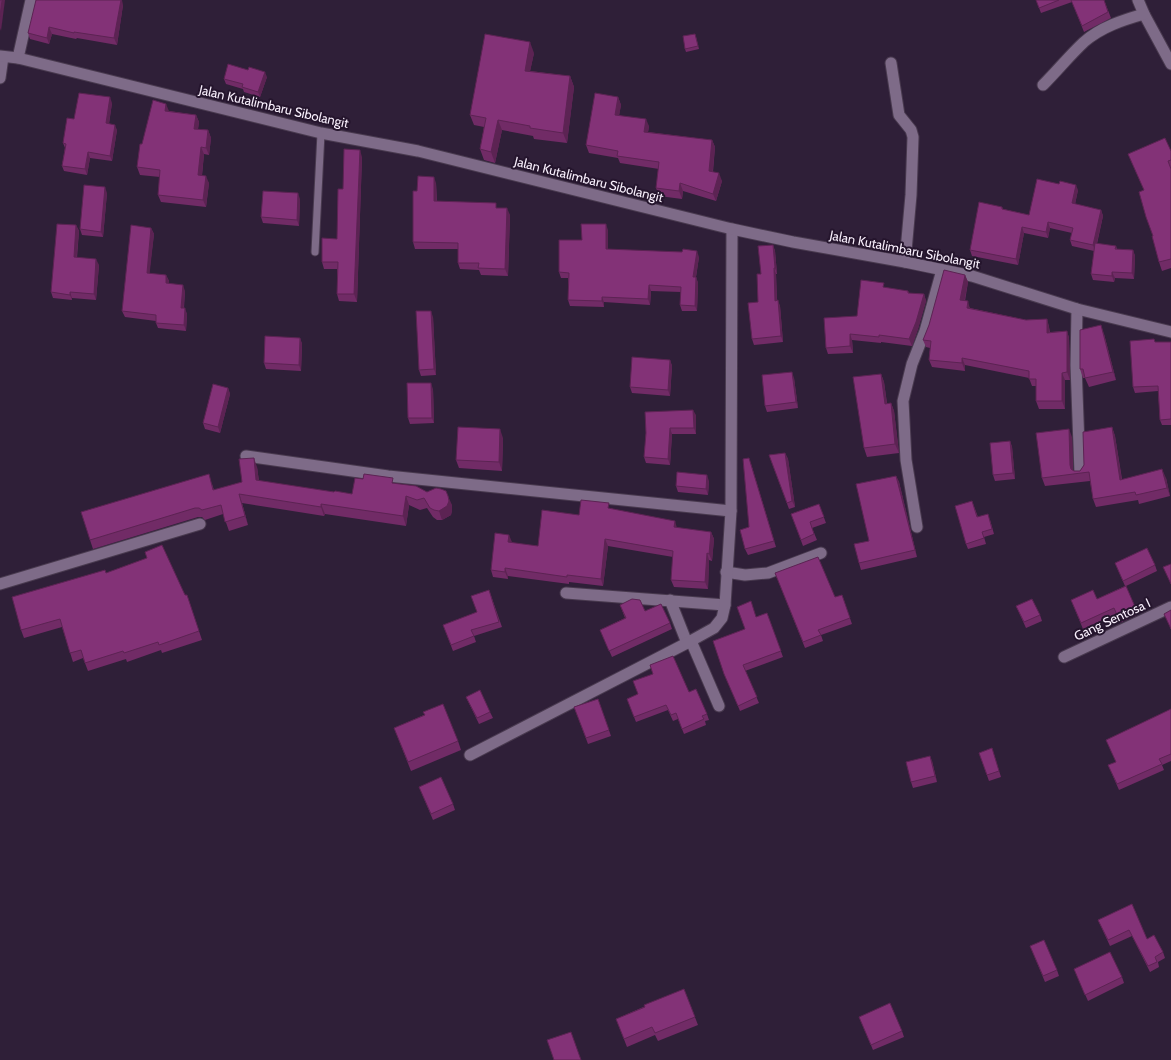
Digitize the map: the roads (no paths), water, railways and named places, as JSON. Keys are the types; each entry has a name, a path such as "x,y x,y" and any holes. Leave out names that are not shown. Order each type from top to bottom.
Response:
{"street":[{"path":"18,58 31,0"},
{"path":"1138,0 1171,64"},
{"path":"1043,85 1085,42 1102,30 1119,22 1144,14"},
{"path":"0,78 2,56"},
{"name":"Jalan Kutalimbaru Sibolangit","path":"2,56 18,58 321,133 418,151 793,242 905,262 972,276 1077,309 1171,332"},
{"path":"891,63 899,115 911,130 913,137 911,195 905,262"},
{"path":"470,755 689,642 714,628 722,618 725,605 731,512 732,228"},
{"path":"917,527 906,460 903,401 912,364 925,331 942,270"},
{"path":"1077,309 1076,372 1080,473"},
{"path":"246,456 388,476 731,512"},
{"path":"0,584 200,524"},
{"path":"726,572 745,575 768,573 822,553"},
{"path":"566,593 725,605"},
{"path":"670,600 719,706"},
{"name":"Gang Sentosa I","path":"1064,657 1171,608"}],"lane":[{"path":"315,252 321,133"}]}
